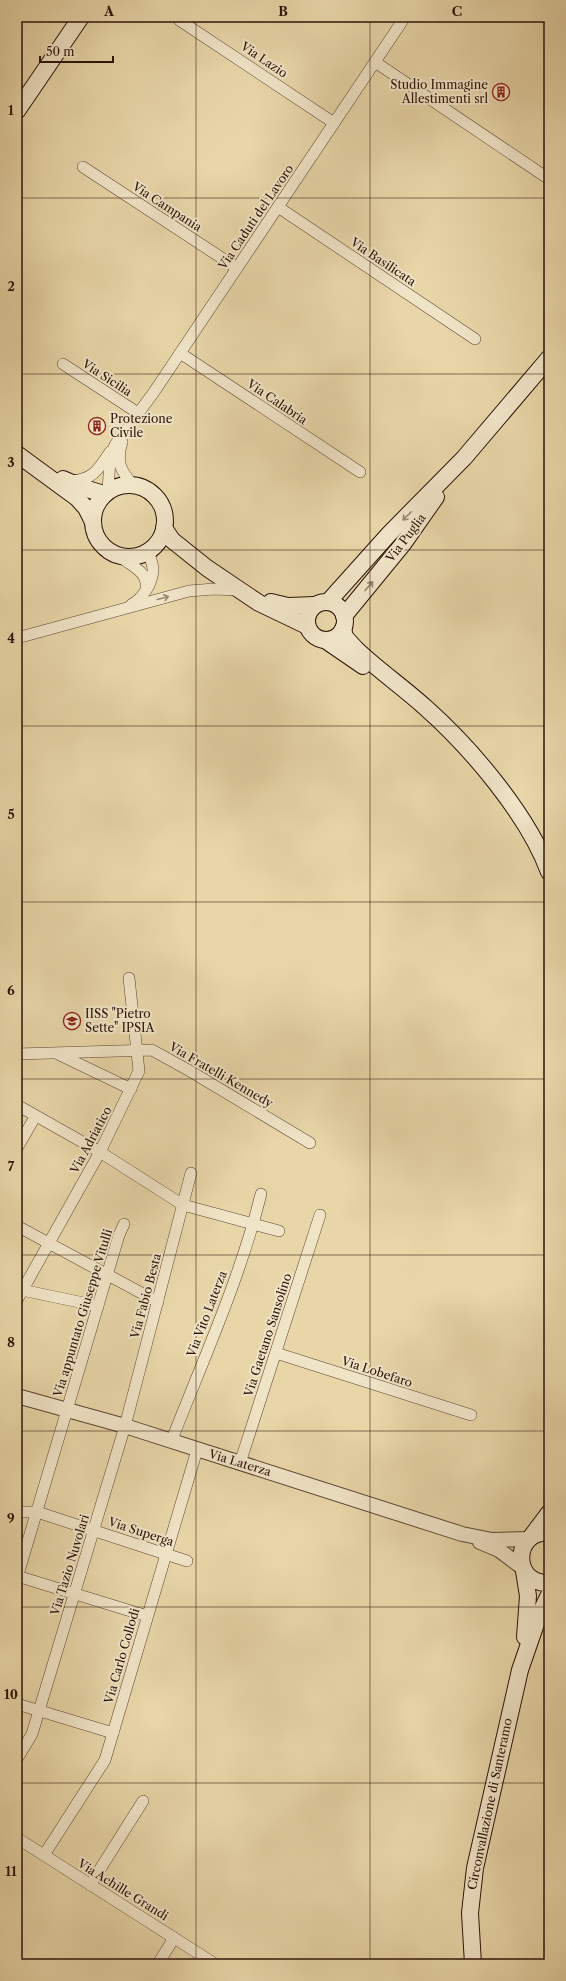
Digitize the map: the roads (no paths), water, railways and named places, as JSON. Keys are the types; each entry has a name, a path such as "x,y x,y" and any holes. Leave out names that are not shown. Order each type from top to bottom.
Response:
{"main road":[{"path":"17,111 80,17"},
{"name":"Via Puglia","path":"321,603 464,458 549,358"},
{"path":"22,457 69,482 106,493"},
{"path":"22,457 77,498 86,508 93,522 94,530 102,545 108,550 120,556 135,556 151,549 164,550 207,568"},
{"name":"Via Puglia","path":"343,623 403,544 464,458"},
{"path":"93,522 98,502 106,493 124,485 133,485 149,490 160,503 164,511 164,528 162,535 151,549"},
{"path":"164,528 172,540 207,568 270,610 296,619 307,626 314,636 325,640 374,673 394,683"},
{"path":"242,590 277,604 321,603 340,608 345,637 356,649 394,683 437,718 460,741 487,772 534,840 549,872"},
{"path":"307,626 308,614 321,603"},
{"path":"325,640 335,637 343,623"},
{"path":"530,1538 549,1513"},
{"path":"530,1538 538,1534 549,1533"},
{"name":"Circonvallazione di Santeramo","path":"520,1670 528,1596 522,1552 530,1538"},
{"path":"524,1569 536,1581 549,1583"},
{"name":"Circonvallazione di Santeramo","path":"473,1964 470,1913 475,1868 520,1670 538,1618 549,1595"}],"street":[{"name":"Via Caduti del Lavoro","path":"127,430 405,17"},
{"name":"Via Lazio","path":"179,20 334,123"},
{"path":"375,62 549,179"},
{"name":"Via Campania","path":"83,167 237,268"},
{"name":"Via Basilicata","path":"278,207 475,339"},
{"name":"Via Calabria","path":"180,353 360,472"},
{"name":"Via Sicilia","path":"63,364 138,413"},
{"path":"69,482 88,479 95,474 127,430"},
{"path":"127,430 121,444 119,460 122,473 133,485"},
{"path":"106,493 110,459 115,445"},
{"path":"126,608 138,601 151,580 153,569 151,549"},
{"path":"120,556 145,575 147,581 146,587"},
{"path":"17,638 189,591 214,589 242,590"},
{"name":"Via Adriatico","path":"20,1295 100,1152 139,1071 138,1050 129,978"},
{"name":"Via Fratelli Kennedy","path":"17,1054 152,1050 310,1143"},
{"path":"56,1053 131,1090"},
{"path":"17,1105 35,1117 100,1152 183,1205 279,1231"},
{"path":"17,1148 35,1117"},
{"name":"Via Fabio Besta","path":"125,1426 192,1173"},
{"name":"Via Vito Laterza","path":"171,1442 224,1306 254,1223 261,1194"},
{"name":"Via Gaetano Sansolino","path":"240,1463 320,1215"},
{"name":"Via appuntato Giuseppe Vitulli","path":"17,1577 119,1235 124,1224"},
{"path":"17,1226 158,1302"},
{"path":"20,1295 98,1306"},
{"name":"Via Lobefaro","path":"276,1353 471,1415"},
{"name":"Via Laterza","path":"18,1398 125,1426 462,1534"},
{"name":"Via Tazio Nuvolari","path":"17,1759 32,1734 125,1426"},
{"name":"Via Carlo Collodi","path":"44,1855 105,1760 197,1450"},
{"name":"Via Superga","path":"17,1512 37,1512 186,1561"},
{"path":"462,1534 492,1540 530,1538"},
{"path":"462,1534 499,1550 524,1569"},
{"path":"17,1577 147,1616"},
{"path":"17,1704 113,1733"},
{"path":"90,1885 143,1801"},
{"name":"Via Achille Grandi","path":"17,1838 215,1964"},
{"path":"158,1964 174,1938"}],"place":[{"name":"Studio Immagine Allestimenti srl","path":"501,92"},
{"name":"Protezione Civile","path":"97,426"},
{"name":"IISS \"Pietro Sette\" IPSIA","path":"72,1021"}]}
